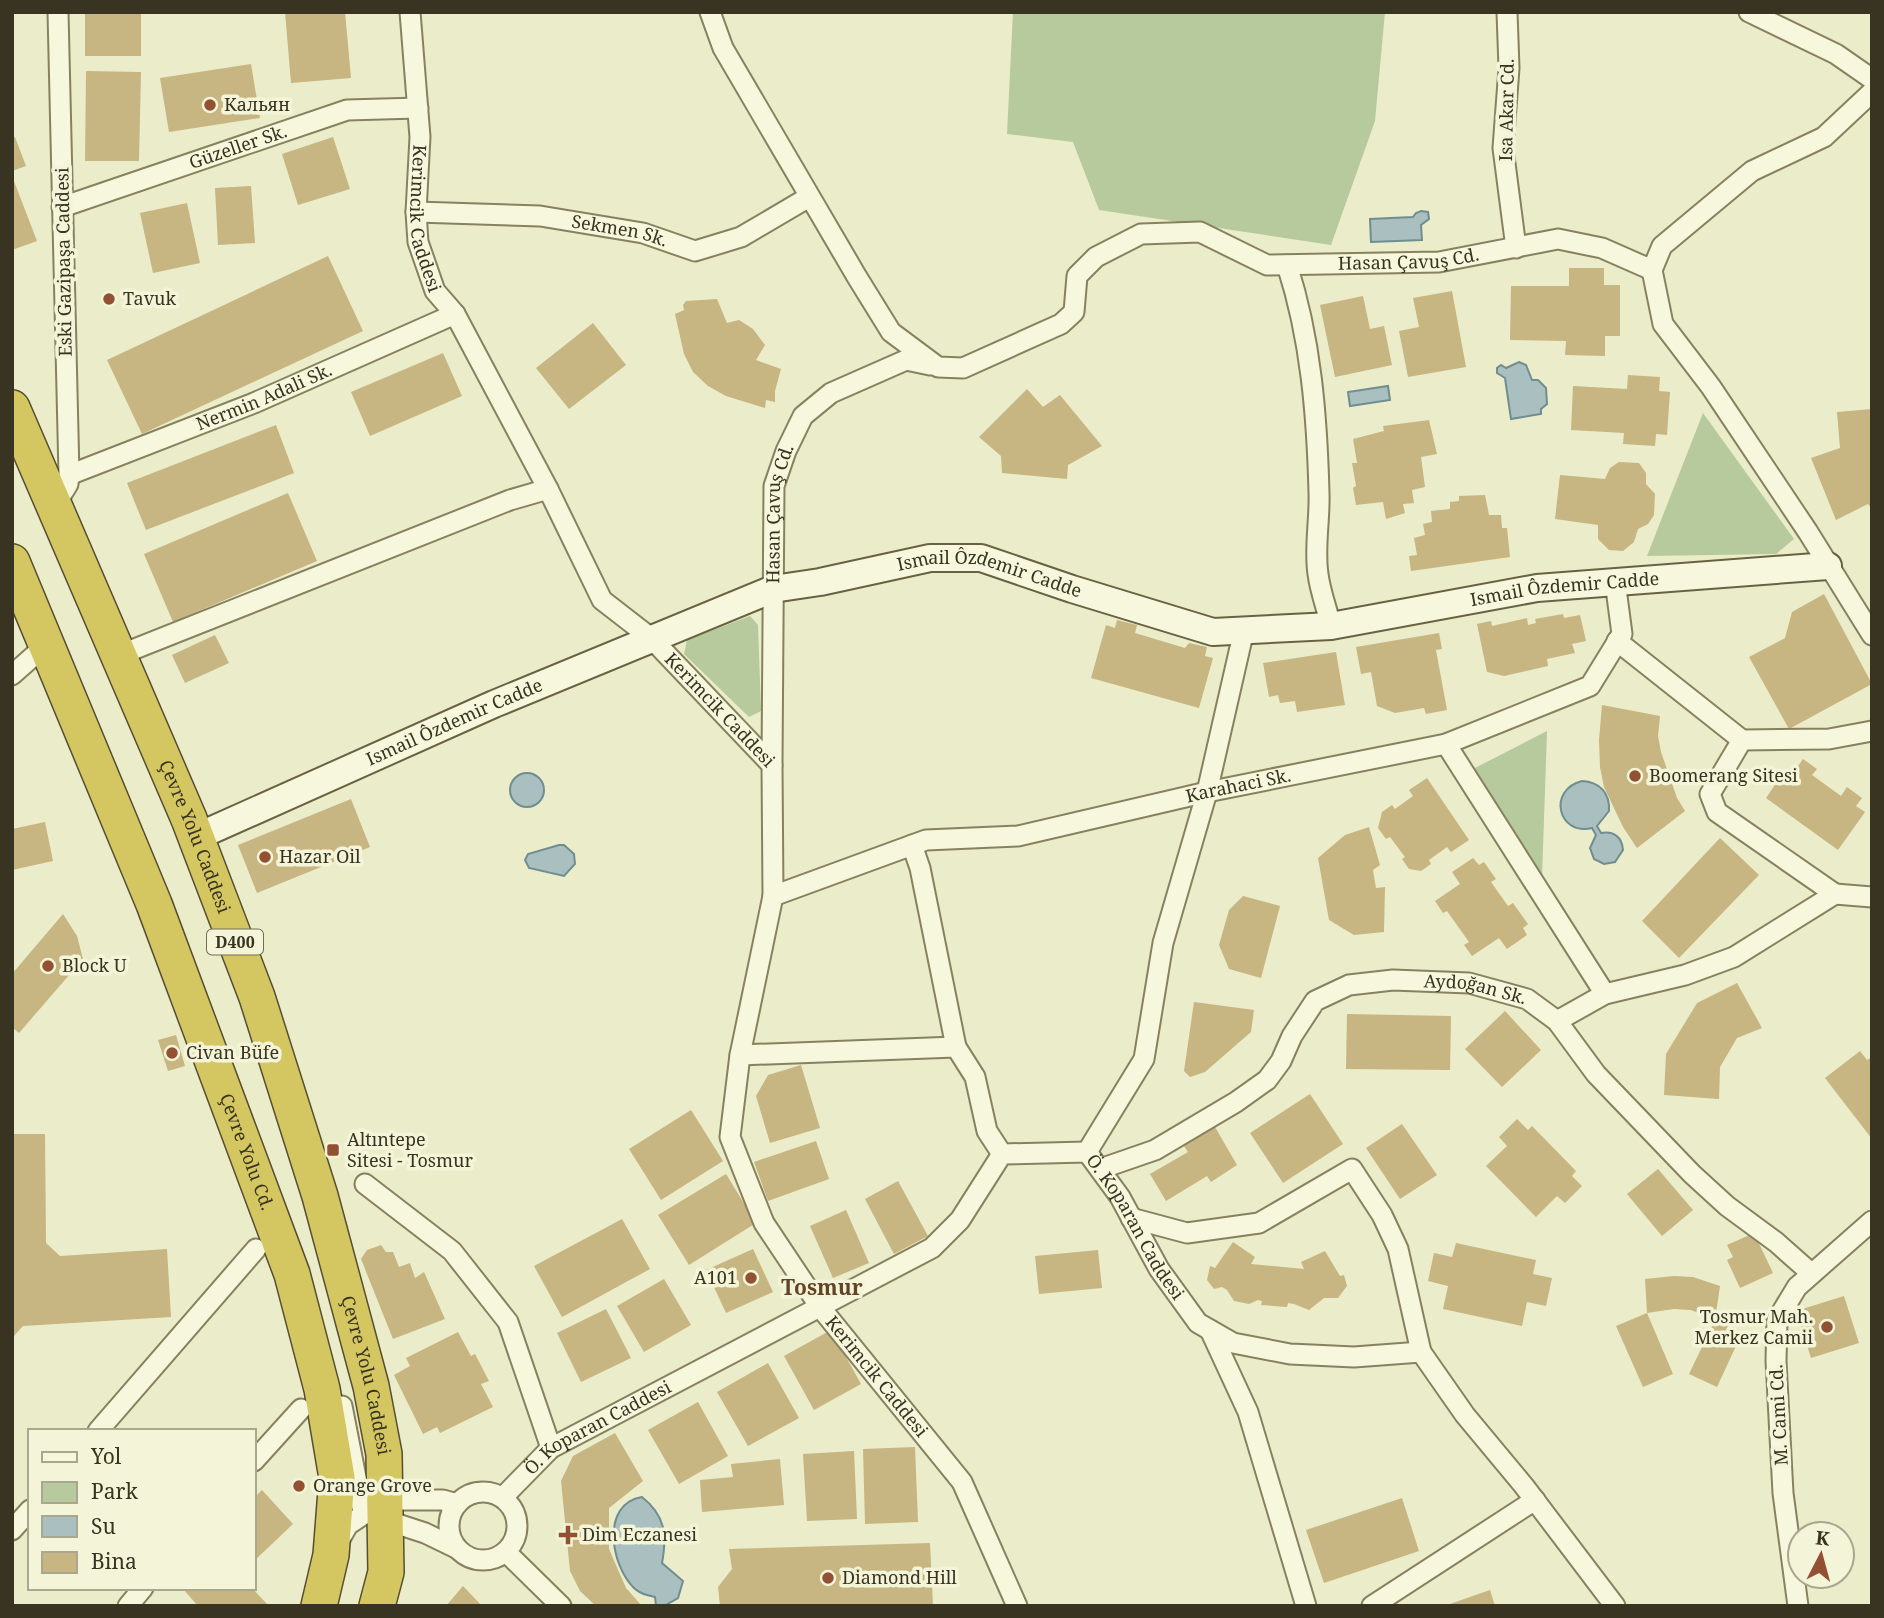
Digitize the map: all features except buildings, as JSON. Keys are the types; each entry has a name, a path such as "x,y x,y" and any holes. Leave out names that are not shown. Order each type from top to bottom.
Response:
{"highway":[{"name":"Çevre Yolu Caddesi","path":"12,408 194,838 257,997 320,1196 371,1386 384,1454 378,1511 386,1572 377,1606"},
{"name":"Çevre Yolu Cd.","path":"12,562 155,904 292,1275 322,1389 338,1489 331,1555 319,1606"}],"street":[{"name":"Eski Gazipaşa Caddesi","path":"54,507 68,484 69,475 58,12"},
{"name":"Kerimcik Caddesi","path":"410,12 420,137 416,212 418,242 435,291 455,314 548,489 602,600 651,638 772,765 773,896 740,1055 730,1137 764,1223 820,1307 962,1482 1017,1606"},
{"path":"710,12 723,48 891,332 938,367"},
{"name":"Isa Akar Cd.","path":"1507,12 1509,68 1503,148 1516,248"},
{"path":"1749,12 1836,54 1872,79"},
{"path":"1871,632 1711,387 1663,324 1652,270 1662,246 1752,171 1824,137 1872,92"},
{"name":"Güzeller Sk.","path":"62,207 348,110 418,108"},
{"name":"Sekmen Sk.","path":"416,212 540,216 643,233 695,251 741,237 809,197"},
{"name":"Hasan Çavuş Cd.","path":"772,765 774,486 786,451 803,416 831,393 906,360 938,367 963,368 1061,324 1074,312 1077,276 1096,257 1141,234 1200,232 1267,265 1439,262 1558,239 1602,248 1652,270"},
{"path":"1287,265 1309,351 1319,495 1317,573 1331,626"},
{"name":"Nermin Adali Sk.","path":"69,475 254,403 455,314"},
{"path":"117,656 510,500 548,489"},
{"name":"Ismail Ôzdemir Cadde","path":"194,838 494,704 773,589 820,582 930,558 981,558 1213,632 1331,626 1537,588 1828,566"},
{"path":"1615,581 1622,634 1618,642 1742,740 1829,739 1872,731"},
{"path":"1087,1152 1144,1059 1163,943 1207,792 1244,630"},
{"name":"Karahaci Sk.","path":"773,896 926,839 1018,836 1207,792 1446,744 1590,686 1618,642"},
{"path":"12,675 46,645"},
{"path":"1742,740 1710,794 1717,811 1835,894 1872,897"},
{"path":"1446,744 1605,994"},
{"path":"912,845 920,868 956,1046 975,1077 987,1131 1002,1154"},
{"path":"1557,1021 1605,994 1685,975 1734,957 1835,894"},
{"name":"Aydoğan Sk.","path":"1100,1169 1155,1150 1236,1102 1267,1080 1315,1001 1349,985 1393,980 1469,983 1527,999 1557,1021 1596,1074 1692,1174 1727,1206 1776,1242 1811,1273"},
{"path":"740,1055 956,1046"},
{"name":"Ö. Koparan Caddesi","path":"503,1497 551,1448 932,1248 960,1220 1002,1154 1087,1152 1120,1197 1159,1269 1198,1323 1233,1343 1290,1354 1354,1357 1421,1352"},
{"path":"1131,1218 1187,1233 1259,1223 1353,1169 1382,1215 1398,1249 1421,1352 1465,1415 1535,1500 1615,1606"},
{"path":"365,1184 452,1251 508,1322 551,1448"},
{"name":"M. Cami Cd.","path":"1798,1606 1783,1493 1776,1361 1777,1320 1797,1287 1872,1221"},
{"path":"100,1429 256,1249"},
{"path":"292,1275 314,1314 378,1511 475,1559 498,1558 513,1545 518,1524 511,1504 503,1497 484,1491 464,1497 451,1514 449,1526 450,1537 456,1548"},
{"path":"1210,1330 1248,1412 1306,1606"},
{"path":"256,1459 301,1409"},
{"path":"331,1555 348,1525 378,1511 443,1500 457,1504"},
{"path":"1373,1606 1535,1500"},
{"path":"12,1531 28,1512"},
{"path":"506,1552 561,1606"},
{"path":"128,1606 141,1590"}],"green space":[{"path":"1013,12 1385,12 1375,121 1331,245 1099,210 1073,142 1007,134"},
{"path":"1703,413 1794,539 1776,554 1647,556"},
{"path":"750,616 758,625 761,711 749,717 684,654 687,640"},
{"path":"1547,731 1542,878 1473,769"}],"water":[{"path":"1421,211 1428,212 1429,219 1421,225 1422,240 1371,242 1370,219 1413,217"},
{"path":"1519,362 1526,365 1532,380 1538,380 1546,388 1547,404 1541,409 1541,414 1511,419 1505,378 1497,373 1497,368 1501,365 1506,368"},
{"path":"1388,386 1390,400 1350,406 1348,392"},
{"path":"527,773 539,778 544,790 539,802 527,807 515,802 510,790 515,778"},
{"path":"1582,781 1599,786 1606,794 1609,811 1597,826 1601,833 1613,834 1621,842 1623,850 1615,862 1604,864 1594,859 1590,848 1596,835 1592,828 1580,829 1571,825 1561,811 1564,793"},
{"path":"564,845 574,854 575,864 564,876 529,868 525,860 528,854"},
{"path":"642,1497 656,1512 663,1527 662,1563 683,1581 678,1598 664,1606 656,1606 655,1597 634,1588 626,1578 615,1551 615,1523 620,1511 629,1502"}],"place":[{"name":"Кальян","path":"210,105"},
{"name":"Tavuk","path":"109,299"},
{"name":"Boomerang Sitesi","path":"1635,776"},
{"name":"Hazar Oil","path":"265,857"},
{"name":"Block U","path":"48,966"},
{"name":"Civan Büfe","path":"172,1053"},
{"name":"Altıntepe Sitesi - Tosmur","path":"333,1150"},
{"name":"A101","path":"751,1278"},
{"name":"Tosmur Mah. Merkez Camii","path":"1827,1327"},
{"name":"Orange Grove","path":"299,1486"},
{"name":"Dim Eczanesi","path":"568,1535"},
{"name":"Diamond Hill","path":"828,1578"}],"district":[{"name":"Tosmur","path":"822,1288"}]}
